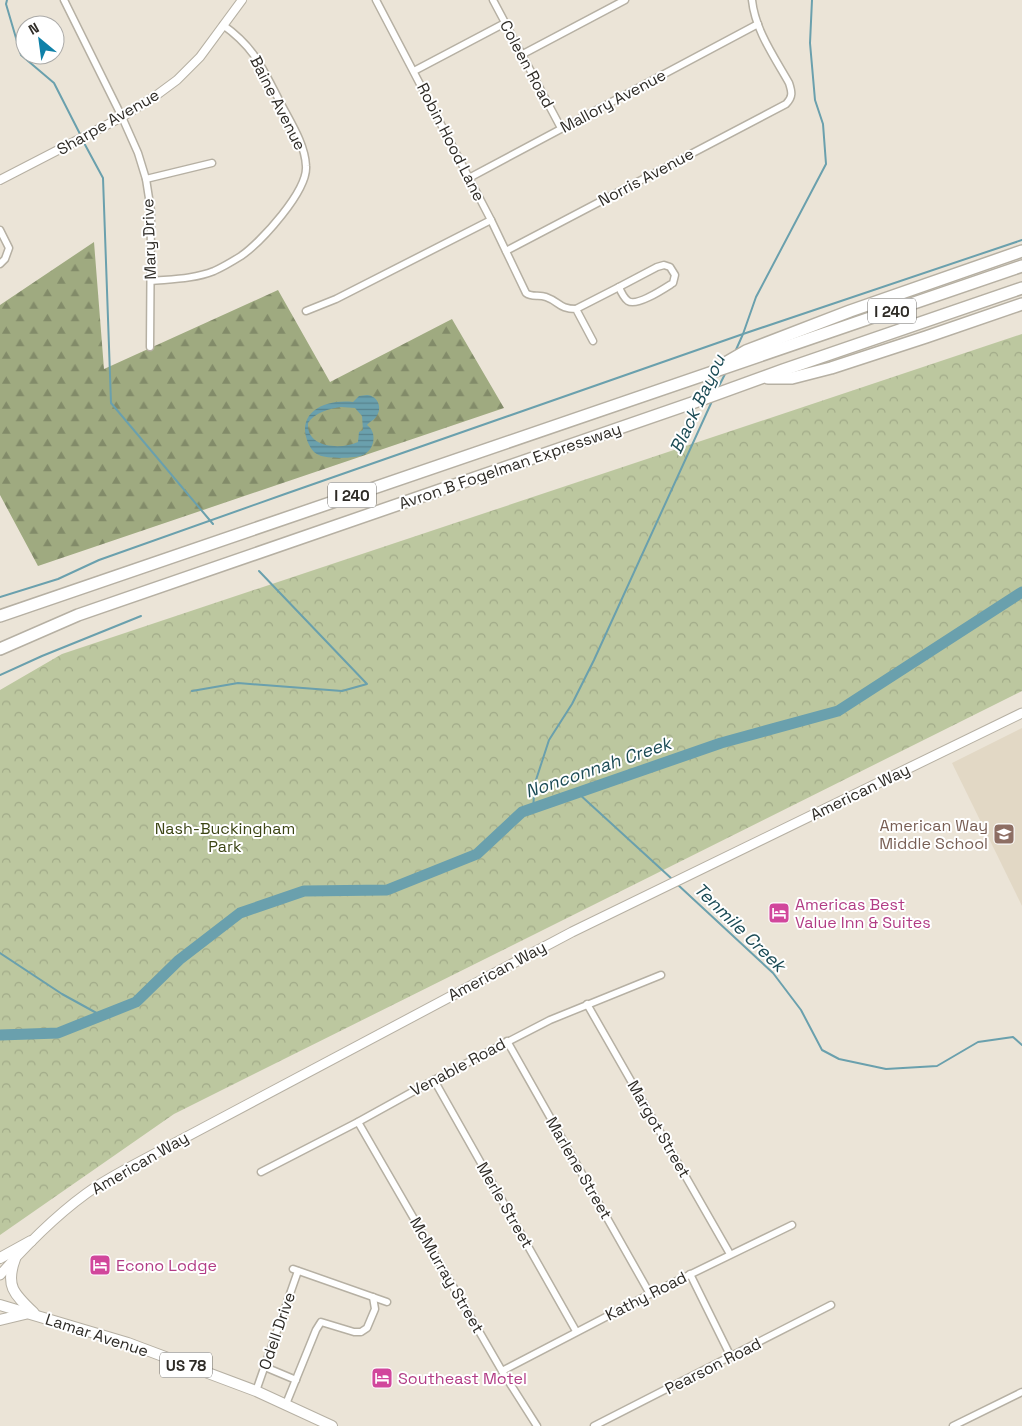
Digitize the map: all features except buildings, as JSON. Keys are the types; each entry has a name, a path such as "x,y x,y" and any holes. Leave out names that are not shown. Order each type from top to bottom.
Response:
{"highway":[{"path":"704,375 746,351 864,305 1022,251"},
{"name":"Avron B Fogelman Expressway","path":"0,616 1022,266"},
{"name":"Avron B Fogelman Expressway","path":"0,649 78,615 692,404 1022,288"},
{"path":"756,380 792,378 831,368 926,338 1022,304"},
{"path":"0,1258 31,1241"},
{"path":"15,1258 10,1275 11,1286 33,1315"},
{"name":"Lamar Avenue","path":"0,1305 128,1343 256,1391 332,1426"},
{"path":"0,1320 33,1315"}],"main road":[{"name":"American Way","path":"0,1274 31,1241 90,1191 141,1160 501,968 1022,713"}],"street":[{"name":"Mary Drive","path":"64,0 122,117 138,153 146,179 151,211 150,347"},
{"name":"Sharpe Avenue","path":"0,180 122,117 177,80 200,56 242,0"},
{"name":"Robin Hood Lane","path":"376,0 491,220 526,293 530,296 548,298 565,309 576,309"},
{"name":"Coleen Road","path":"493,0 562,128"},
{"path":"523,54 625,0"},
{"path":"752,0 758,24"},
{"path":"414,71 505,23"},
{"name":"Norris Avenue","path":"506,251 786,104 791,99 792,92 758,24"},
{"name":"Mallory Avenue","path":"469,178 758,24"},
{"name":"Baine Avenue","path":"151,282 214,271 241,256 258,242 286,210 302,185 307,168 304,151 260,64 240,37 223,25"},
{"path":"146,179 212,163"},
{"path":"306,311 336,299 491,220"},
{"path":"0,230 9,248 5,259 0,264"},
{"path":"593,341 576,309 619,287 661,266 670,267 675,275 673,283 636,303 627,300 619,287"},
{"name":"Venable Road","path":"261,1172 507,1041 587,1004 661,975"},
{"name":"Margot Street","path":"587,1004 730,1254"},
{"name":"Marlene Street","path":"507,1041 650,1294"},
{"name":"Merle Street","path":"434,1080 576,1331"},
{"name":"McMurray Street","path":"358,1122 502,1371 536,1426"},
{"name":"Kathy Road","path":"502,1371 576,1331 792,1225"},
{"name":"Odell Drive","path":"256,1391 295,1270 373,1297"},
{"path":"690,1274 731,1357"},
{"path":"286,1404 321,1322 354,1332 361,1332 367,1328 375,1309 373,1297 387,1302"},
{"name":"Pearson Road","path":"594,1426 831,1305"},
{"path":"265,1367 296,1380"},
{"path":"953,1426 1022,1392"}],"shaded area":[{"name":"American Way Middle School","path":"1022,728 1022,906 952,763"}],"green space":[{"path":"94,242 104,369 278,290 330,382 452,319 504,408 38,566 0,495 0,305"},
{"name":"Nash-Buckingham Park","path":"1022,334 1022,691 174,1114 0,1235 0,690 62,654"}],"water":[{"path":"359,396 371,396 377,400 379,406 378,414 367,425 372,432 374,440 371,448 365,454 356,457 328,457 315,453 308,442 305,430 306,421 311,414 317,409 334,402 353,402","holes":["341,407 355,408 362,416 363,430 359,432 358,442 351,445 334,446 318,442 313,438 309,431 308,423 314,416"]}],"waterway":[{"path":"7,0 6,4 21,55 54,83 81,136"},
{"name":"Black Bayou","path":"735,352 756,297 826,164 823,124 815,100 810,43 812,0"},
{"path":"83,141 103,178 111,403 213,524"},
{"path":"0,597 58,579 99,560 743,334 1022,240"},
{"name":"Black Bayou","path":"718,388 726,372"},
{"name":"Black Bayou","path":"533,809 535,783 549,740 572,704 594,660 713,399"},
{"path":"192,691 238,683 342,691 367,684 259,571"},
{"name":"Nonconnah Creek","path":"0,1035 58,1033 136,1002 179,960 240,913 304,891 387,890 477,854 522,812 721,743 838,711 1022,592"},
{"path":"0,675 141,616"},
{"name":"Tenmile Creek","path":"578,793 672,879"},
{"name":"Tenmile Creek","path":"677,884 773,973 801,1010 822,1050 839,1059 886,1069 937,1066 978,1042 1013,1037 1022,1045"},
{"path":"0,953 62,994 102,1016"}],"place":[{"name":"American Way Middle School","path":"1004,834"},
{"name":"Americas Best Value Inn & Suites","path":"779,913"},
{"name":"Econo Lodge","path":"100,1265"},
{"name":"Southeast Motel","path":"382,1378"}]}
